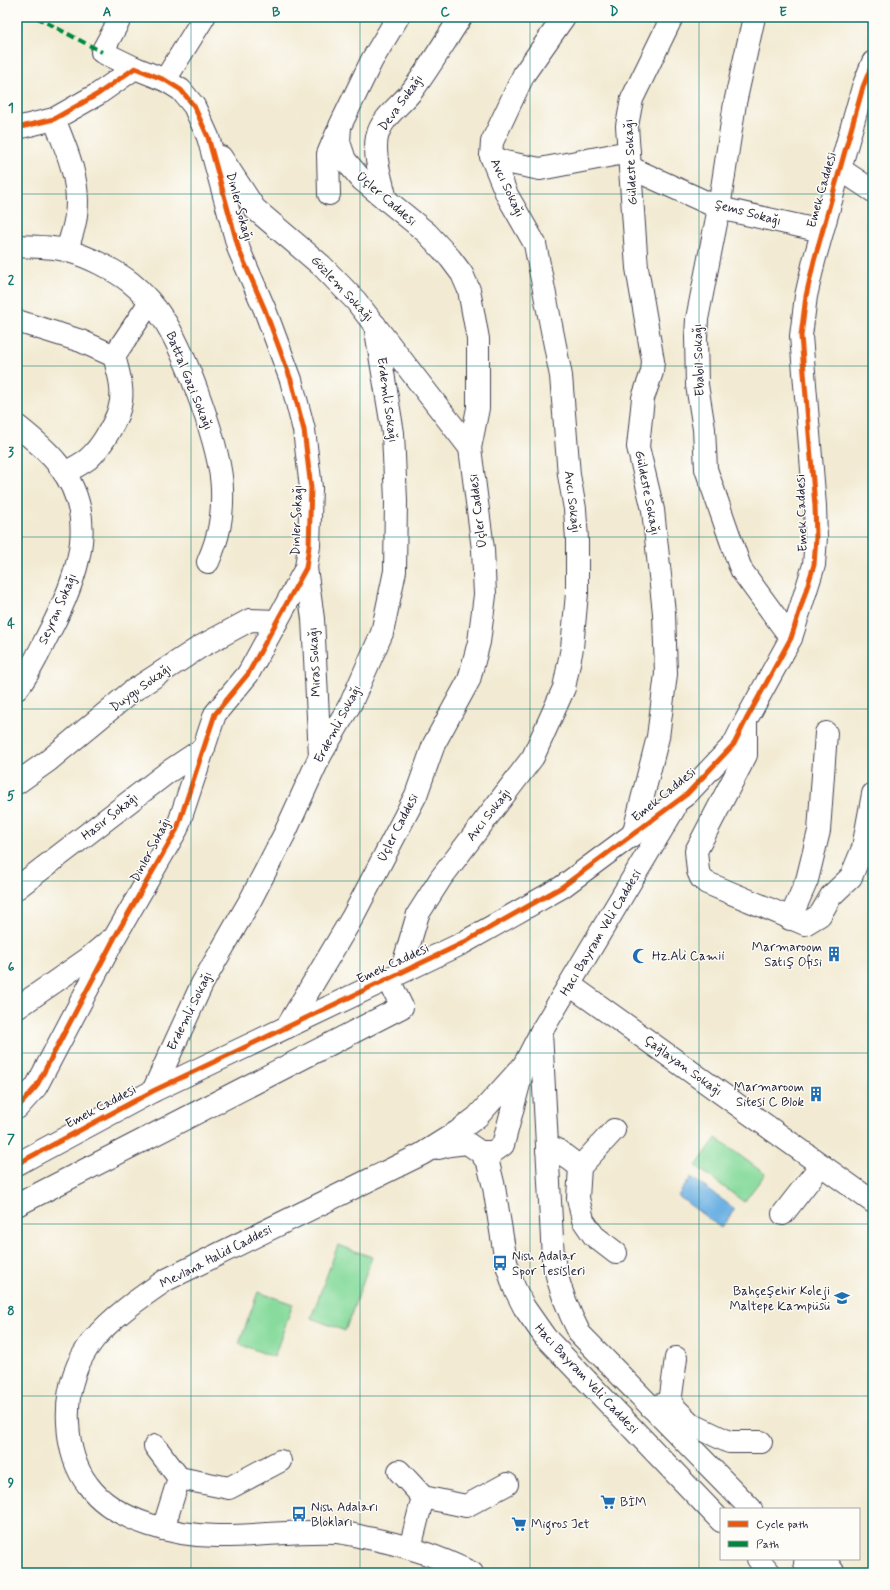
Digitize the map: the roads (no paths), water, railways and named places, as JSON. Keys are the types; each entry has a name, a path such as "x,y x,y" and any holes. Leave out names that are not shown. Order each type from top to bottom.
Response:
{"street":[{"name":"Dinler Sokağı","path":"17,1108 36,1087 116,935 177,829 215,714 248,674 306,568 309,546 311,488 304,430 288,373 265,310 239,250 208,137 189,97 181,90 165,80 135,68 102,52 121,17"},
{"path":"165,80 204,17"},
{"name":"Üçler Caddesi","path":"287,1027 352,918 416,795 434,744 469,680 479,642 485,595 483,549 470,448 478,408 478,339 469,290 462,274 450,258 427,233 362,180 345,160 339,142 340,126 372,60 398,17"},
{"name":"Deva Sokağı","path":"386,200 378,157 377,138 379,131 383,123 412,91 461,17"},
{"name":"Avcı Sokağı","path":"394,975 418,914 446,872 533,757 564,688 572,648 577,593 577,540 575,509 569,475 561,376 535,244 507,195 490,156 492,142 524,74 564,17"},
{"name":"Güldeste Sokağı","path":"633,835 658,737 666,674 664,613 653,510 638,447 644,398 652,372 653,361 637,268 630,160 626,126 632,99 672,17"},
{"name":"Ebabil Sokağı","path":"754,17 735,103 719,208 697,319 697,385 704,428 706,469 742,571 792,638"},
{"name":"Emek Caddesi","path":"17,1164 153,1091 461,944 562,887 679,801 701,781 734,744 792,638 809,583 815,555 815,506 801,336 806,296 822,231 863,86 873,62"},
{"path":"17,128 54,119 98,94 135,68"},
{"path":"54,119 68,155 75,182 77,213 68,250"},
{"path":"329,194 328,154 340,126"},
{"name":"Gözlem Sokağı","path":"208,137 255,209 322,266 356,302 470,448"},
{"path":"490,156 505,162 540,169 630,160"},
{"name":"Şems Sokağı","path":"630,160 719,208 822,231"},
{"path":"840,169 873,191"},
{"name":"Battal Gazi Sokağı","path":"17,246 68,250 102,265 130,282 150,302 166,322 189,373 210,434 220,470 222,487 222,518 218,538 208,562"},
{"path":"114,356 150,302"},
{"path":"17,321 81,341 114,356 121,380 122,394 118,413 111,428 89,458 64,473"},
{"name":"Erdemli Sokağı","path":"153,1091 202,984 284,835 320,756 351,703 382,633 395,571 396,501 393,433 375,325"},
{"name":"Seyran Sokağı","path":"17,426 49,454 64,473 78,507 83,531 82,543 75,572 65,601 27,676 17,689"},
{"name":"Miras Sokağı","path":"306,568 313,619 320,756"},
{"name":"Duygu Sokağı","path":"17,783 48,761 131,692 200,647 250,620 277,621"},
{"path":"746,720 746,755 696,851 698,871 701,878 707,883 805,924 820,915 831,896 851,876 863,848 873,794"},
{"path":"790,919 807,880 819,831 826,733"},
{"name":"Hasır Sokağı","path":"17,888 168,772 204,748"},
{"name":"Hacı Bayram Veli Caddesi","path":"524,1065 541,1032 570,986 679,801"},
{"path":"17,1008 89,958 116,935"},
{"path":"17,1204 402,1007 394,975"},
{"name":"Çağlayan Sokağı","path":"570,986 873,1202"},
{"path":"541,1032 553,1258 557,1281 566,1308 580,1334 661,1405 750,1508"},
{"path":"476,1149 493,1152 504,1139 524,1065"},
{"name":"Mevlana Halid Caddesi","path":"472,1573 441,1557 410,1548 338,1532 222,1536 197,1535 163,1529 131,1517 98,1497 88,1485 72,1454 69,1438 67,1406 79,1360 90,1341 114,1319 166,1280 422,1154 475,1119 524,1065"},
{"path":"489,1115 495,1116 504,1125 497,1211 490,1168 486,1159 476,1149 467,1132 475,1119 489,1115"},
{"path":"614,1130 580,1167 578,1198 583,1220 594,1236 616,1253"},
{"name":"Mevlana Halid Caddesi","path":"422,1154 450,1145 467,1143 476,1149"},
{"path":"547,1150 556,1149 580,1167"},
{"path":"783,1214 821,1165"},
{"name":"Hacı Bayram Veli Caddesi","path":"497,1211 506,1262 514,1287 524,1307 545,1337 720,1520"},
{"path":"661,1405 676,1358"},
{"path":"661,1405 691,1424 728,1442 761,1442"},
{"path":"155,1446 179,1478 229,1488 280,1462"},
{"path":"399,1471 423,1497 466,1506 507,1484"},
{"path":"163,1529 179,1478"},
{"path":"410,1548 423,1497"},
{"path":"759,1560 770,1573"}],"water":[{"path":"691,1177 735,1209 721,1228 678,1196"}],"place":[{"name":"Marmaroom Satış Ofisi","path":"834,954"},
{"name":"Hz.Ali Camii","path":"640,956"},
{"name":"Marmaroom Sitesi C Blok","path":"816,1094"},
{"name":"Nish Adalar Spor Tesisleri","path":"500,1263"},
{"name":"Bahçeşehir Koleji Maltepe Kampüsü","path":"842,1298"},
{"name":"BİM","path":"608,1502"},
{"name":"Nish Adaları Blokları","path":"299,1514"},
{"name":"Migros Jet","path":"519,1524"}]}
